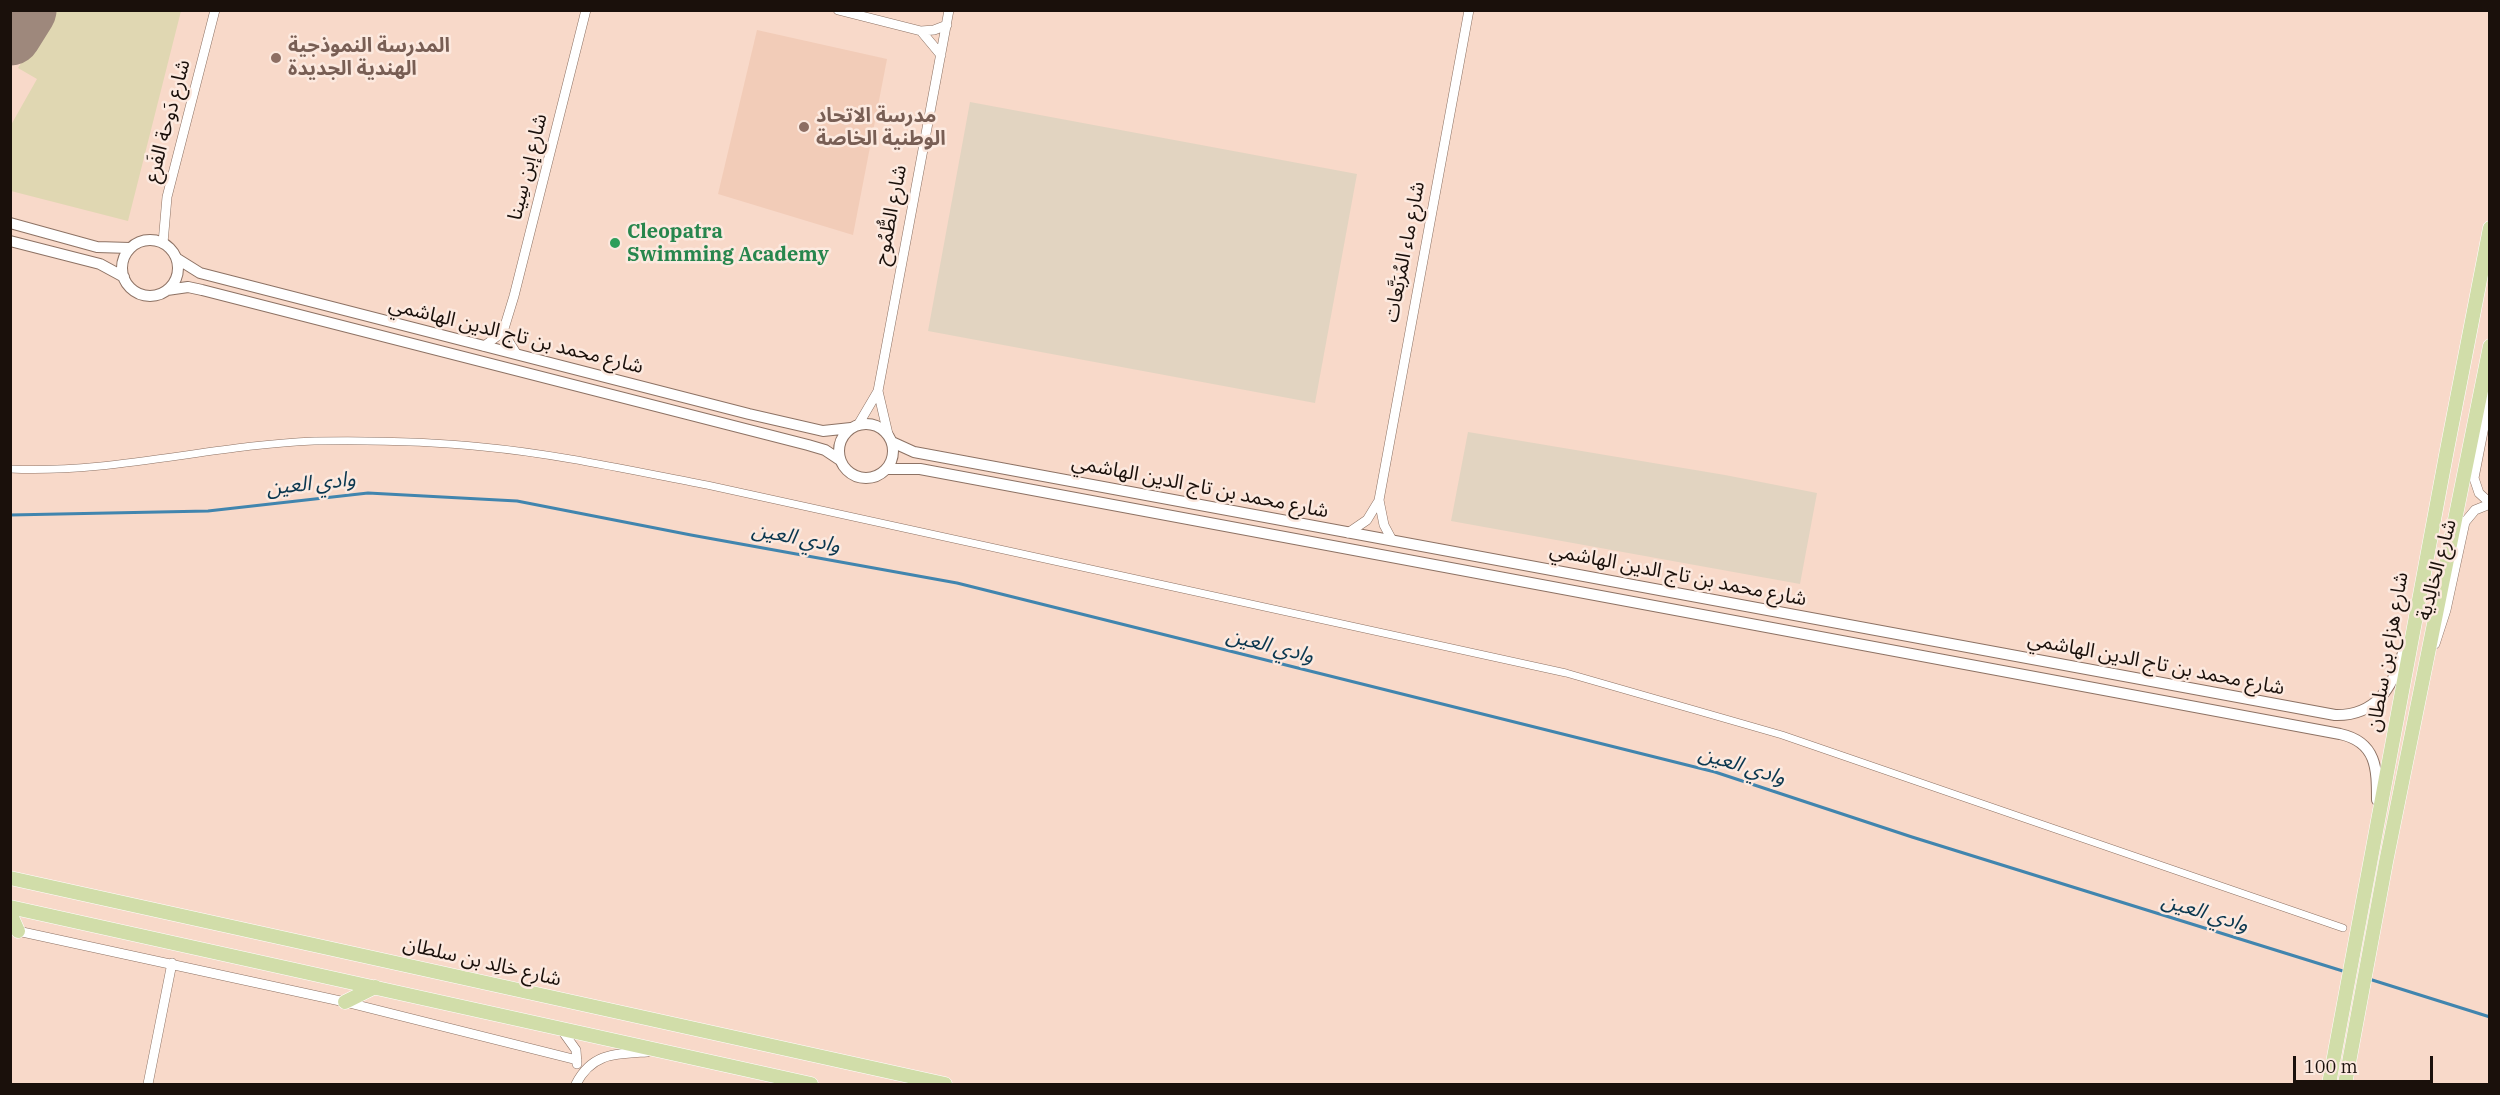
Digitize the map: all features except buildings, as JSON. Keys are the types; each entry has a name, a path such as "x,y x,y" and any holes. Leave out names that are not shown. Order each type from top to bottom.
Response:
{"main road":[{"name":"شارع هزاع بن سلطان","path":"2330,1081 2372,858 2411,630 2490,228"},
{"name":"شارع هزاع بن سلطان","path":"2346,1082 2386,862 2490,346"},
{"name":"شارع خالِد بن سلطان","path":"13,880 945,1084"},
{"path":"10,907 811,1084"},
{"path":"10,913 14,930"},
{"path":"345,1002 375,987"}],"street":[{"name":"شارع دَوحة الفَرع","path":"163,243 167,197 215,10"},
{"name":"شارع إبن سِينا","path":"503,332 586,10"},
{"path":"838,10 921,32 947,25"},
{"name":"شارع الطُّمُوح","path":"854,426 878,392 949,10"},
{"name":"شارع ماء المُرَبَّعات","path":"1392,540 1383,525 1379,500 1468,10"},
{"path":"921,32 941,55"},
{"path":"10,223 97,247 130,248"},
{"path":"10,241 100,264 124,277 131,288 142,294 155,295 167,290 178,272 176,258 163,243 142,241 130,248 124,258 124,277"},
{"name":"شارع محمد بن تاج الدين الهاشمي","path":"176,258 200,273 814,429 832,432 854,426"},
{"name":"شارع محمد بن تاج الدين الهاشمي","path":"167,290 188,287 202,290 816,447 840,460"},
{"path":"484,346 503,332 516,353"},
{"name":"شارع الطُّمُوح","path":"878,392 890,438"},
{"name":"شارع الخالِدية","path":"2429,654 2443,622 2465,522 2475,510 2490,503 2479,493 2474,478 2490,396"},
{"path":"874,424 890,438 894,453 887,469 871,478 858,477 847,470 840,460 839,446 854,426 874,424"},
{"name":"شارع محمد بن تاج الدين الهاشمي","path":"890,438 914,452 2310,711 2349,715 2375,703 2386,693 2395,676 2411,630"},
{"path":"10,469 86,466 238,447 312,441 387,440 484,447 566,459 707,485 1566,673 1782,735 2343,928"},
{"name":"شارع محمد بن تاج الدين الهاشمي","path":"887,469 913,468 2350,736 2366,747 2375,764 2376,831"},
{"name":"شارع ماء المُرَبَّعات","path":"1348,533 1367,520 1379,500"},
{"path":"2088,687 2110,686 2153,693 2155,687 2148,680"},
{"path":"14,930 345,1002 577,1060"},
{"path":"148,1084 172,963"},
{"path":"561,1029 576,1050 576,1084 583,1069 592,1062 614,1055 662,1051"}],"shaded area":[{"name":"مدرسة الاتحاد الوطنية الخاصة","path":"757,30 887,59 853,235 718,194"},
{"path":"970,102 1357,174 1315,403 928,331"},
{"path":"1468,432 1725,475 1817,493 1800,584 1451,521"}],"sand":[{"path":"53,11 181,11 128,221 11,191 11,125 37,79 18,68"}],"waterway":[{"name":"وادي العين","path":"10,515 208,511 368,493 517,501 957,583 1715,772 1912,837 2346,972"},
{"name":"وادي العين","path":"2369,979 2490,1017"}],"runway":[{"path":"10,34 25,10"}],"place":[{"name":"المدرسة النموذجية الهندية الجديدة","path":"276,58"},
{"name":"مدرسة الاتحاد الوطنية الخاصة","path":"804,127"},
{"name":"Cleopatra Swimming Academy","path":"615,243"}]}
